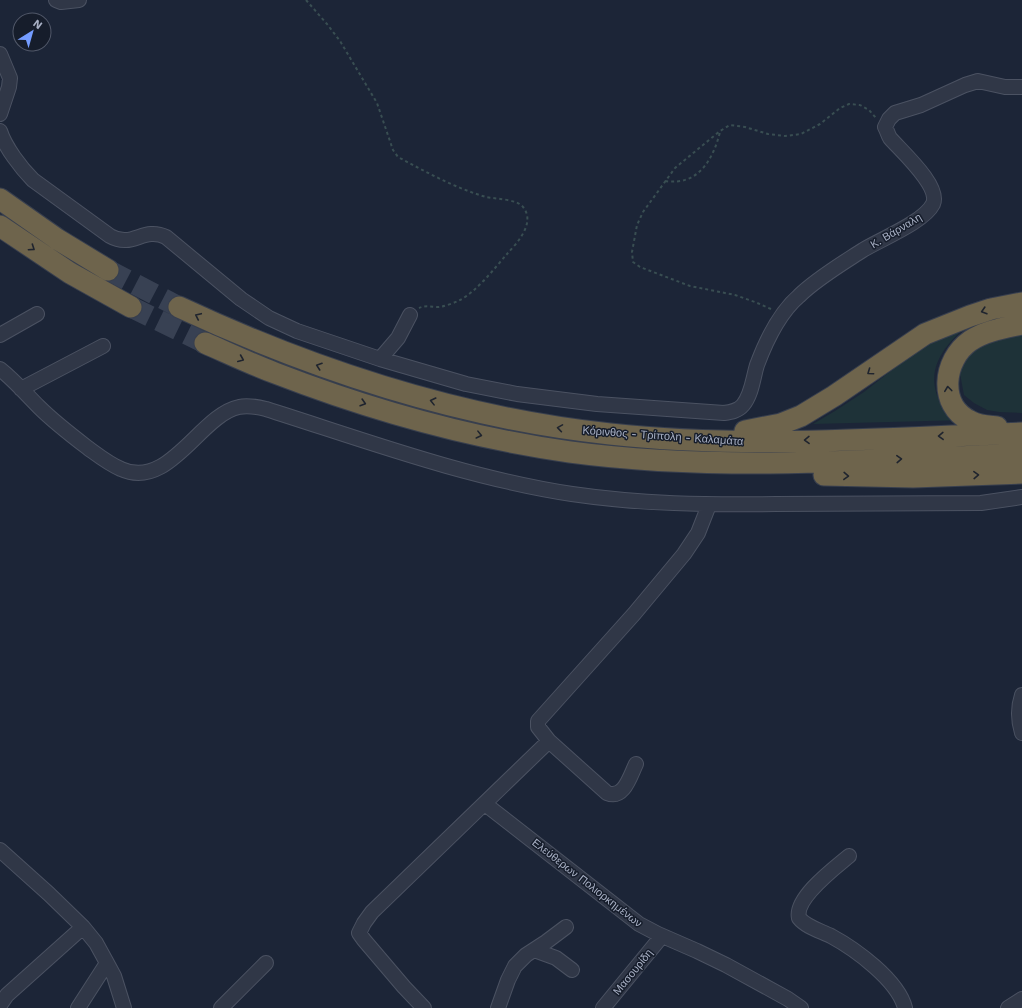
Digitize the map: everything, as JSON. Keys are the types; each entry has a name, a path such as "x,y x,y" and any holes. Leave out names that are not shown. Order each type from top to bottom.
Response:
{"highway":[{"path":"0,199 57,239 108,270"},
{"path":"0,226 70,273 131,307"},
{"path":"613,435 743,432 782,424 817,407 925,334 991,309 1022,303"},
{"name":"Κόρινθος - Τρίπολη - Καλαμάτα","path":"180,307 277,350 318,366 387,388 496,416 564,429 613,435 706,441 854,440 1022,433"},
{"path":"1022,324 996,330 970,341 961,349 954,359 949,369 947,380 948,392 956,410 970,421 987,426 1022,429"},
{"name":"Κόρινθος - Τρίπολη - Καλαμάτα","path":"205,343 272,372 351,400 414,418 498,439 569,452 706,462 775,463 846,462 1022,454"},
{"path":"612,456 647,464 743,472 913,477 1022,473"}],"street":[{"path":"56,0 61,2 79,0"},
{"path":"0,54 10,78 10,87 0,114"},
{"path":"885,127 889,119 896,113 921,105 965,85 978,81 1005,87 1022,87"},
{"name":"Κ. Βάρναλη","path":"380,359 466,384 516,394 561,400 724,413 732,412 742,406 749,394 758,364 765,348 784,313 799,296 826,275 864,250 909,225 925,214 933,203 933,191 928,182 904,151 889,137 885,127"},
{"path":"0,131 6,144 26,173 33,180 110,236 117,240 125,241 132,240 146,234 160,234 173,242 241,299 269,318 297,332 380,359 398,338 410,315"},
{"path":"0,335 36,314"},
{"path":"21,389 103,346"},
{"path":"0,368 52,419 96,453 123,470 136,473 150,471 162,466 174,458 217,418 228,410 240,406 253,406 420,458 504,481 574,494 613,499 709,505 981,503 1022,497"},
{"path":"636,764 621,791 617,794 610,794 590,780 549,741 538,727 538,721 634,614 684,554 698,533 709,505"},
{"path":"1022,695 1019,715 1019,723 1022,733"},
{"path":"424,1008 404,987 359,933 372,912 549,741"},
{"name":"Ελεύθερων Πολιορκημένων","path":"485,804 629,917 646,928 726,965 788,999 801,1008"},
{"path":"0,850 49,894 83,927 96,943 114,976 124,1008"},
{"path":"849,856 820,881 810,892 799,908 799,918 806,924 838,940 861,956 891,982 905,1008"},
{"path":"0,1005 7,995 83,927"},
{"path":"498,1008 512,971 523,958 566,927"},
{"name":"Μασουρίδη","path":"603,1008 662,936"},
{"path":"534,950 556,958 572,970"},
{"path":"78,1008 107,963"},
{"path":"221,1008 266,963"},
{"path":"1008,1008 1022,999"}],"path":[{"path":"306,0 328,24 340,41 377,103 393,150 398,157 461,188 486,197 514,201 523,206 526,211 526,230 478,286 461,300 440,307 420,307 410,315"},
{"path":"784,313 736,296 690,286 640,267 633,262 632,252 637,225 643,212 664,181 675,168 720,131 730,126 745,127 785,136 801,134 820,124 840,108 849,104 860,105 869,110 885,127"},
{"path":"664,181 674,182 686,179 700,171 710,160 716,148 720,131"}],"shaded area":[{"path":"197,324 494,424 1022,440 1022,445 775,455 612,448 494,430 351,392 208,336 195,330"},
{"path":"968,325 953,339 942,354 937,363 934,382 936,392 944,409 950,414 966,420 813,424 864,392 915,352 935,340"},
{"path":"1022,328 1022,413 987,410 974,403 964,395 960,374 961,364 976,346"}],"tunnel":[{"path":"108,270 179,307"},
{"path":"131,307 205,343"}]}
